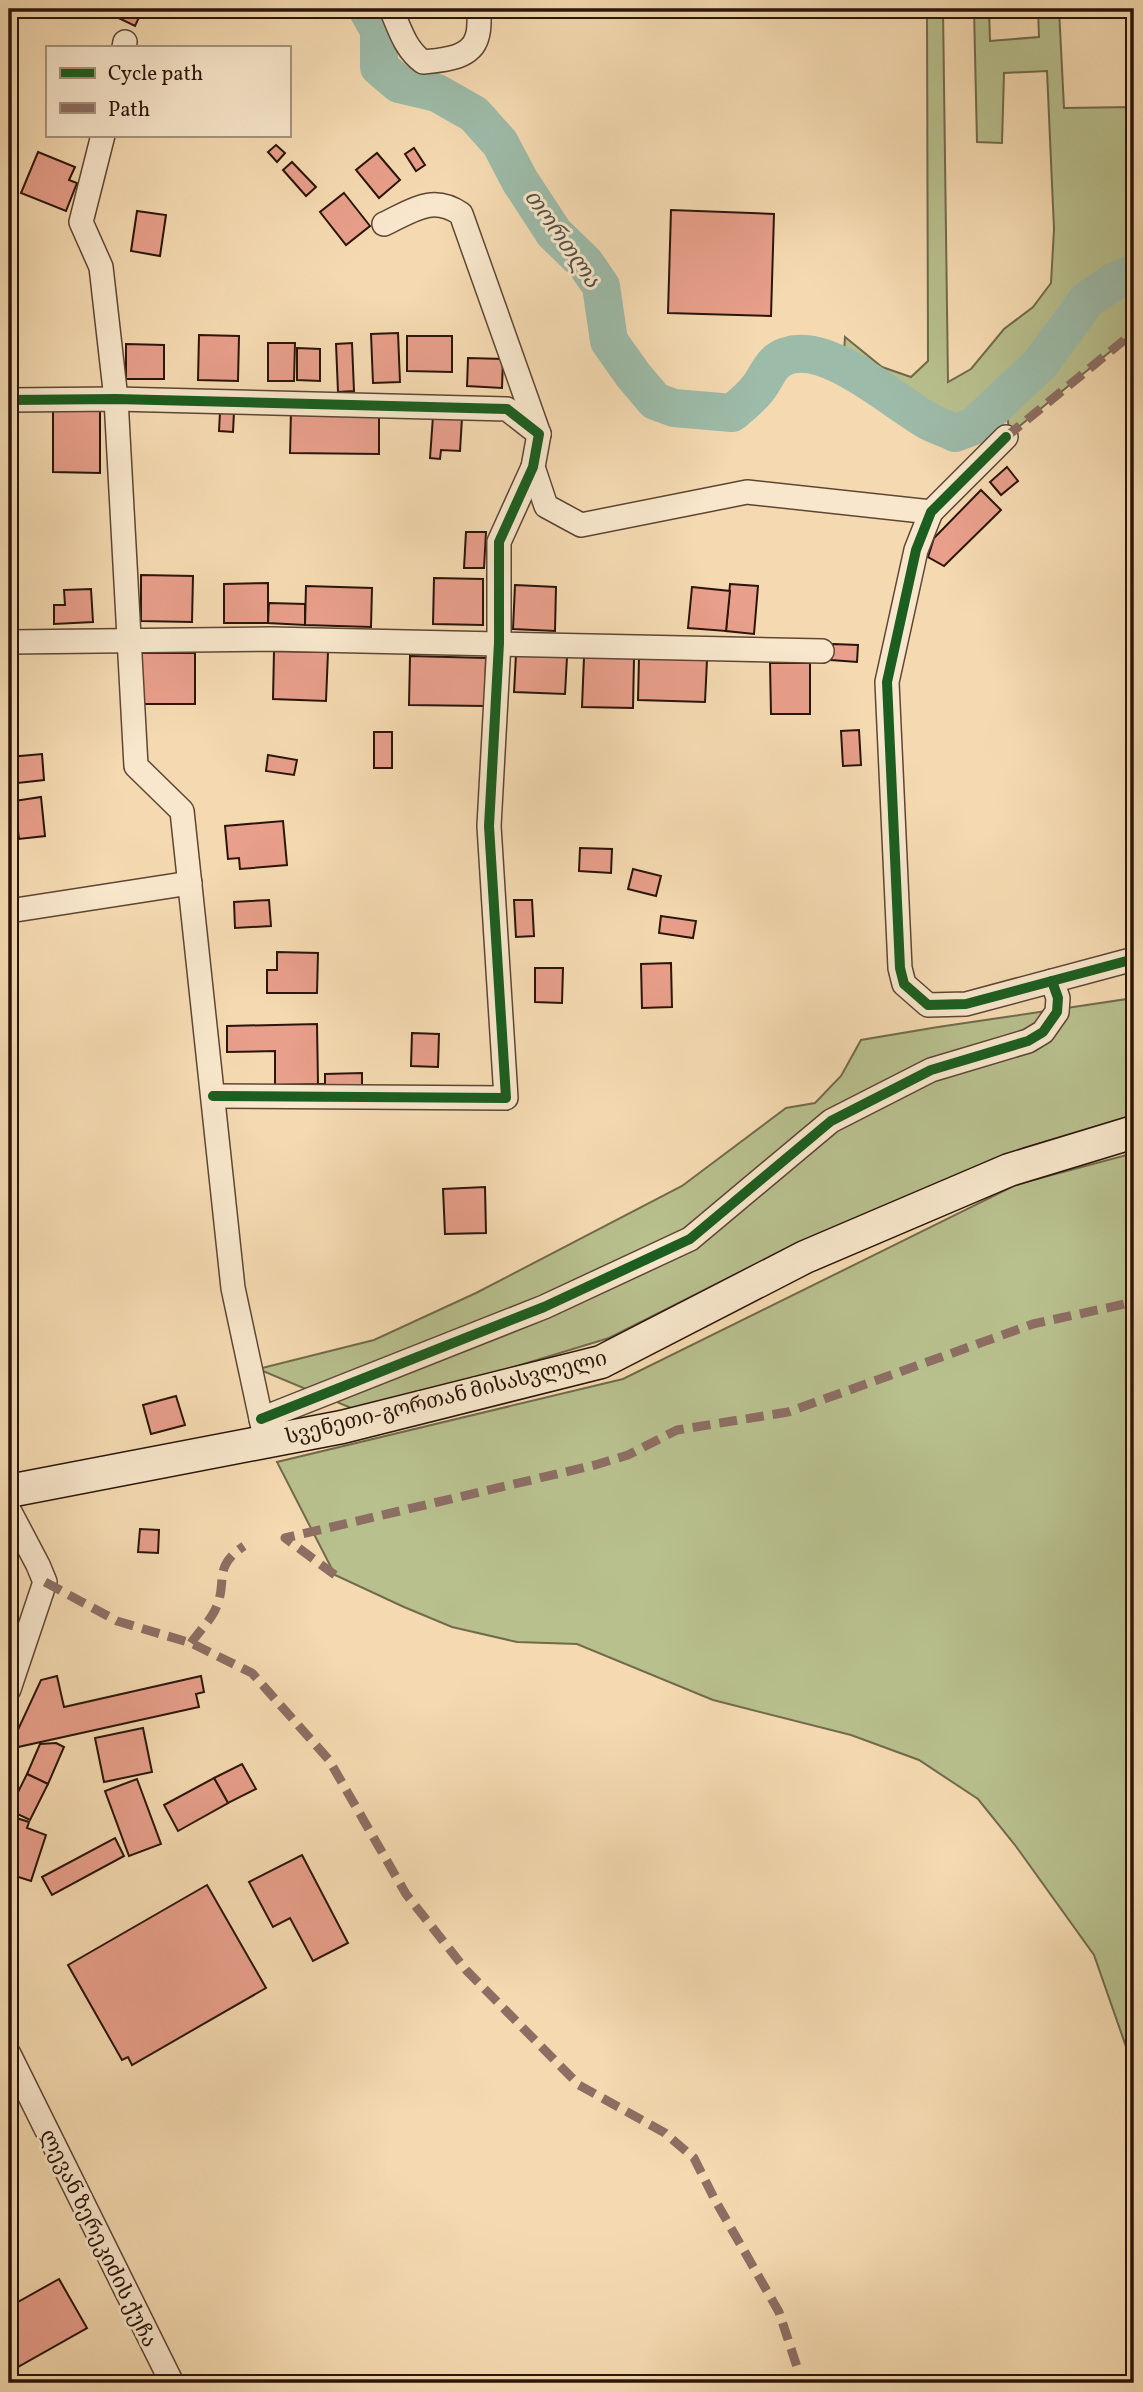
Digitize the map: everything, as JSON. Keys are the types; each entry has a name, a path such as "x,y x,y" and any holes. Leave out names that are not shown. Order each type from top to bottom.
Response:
{"main road":[{"name":"სვენეთი-გორთან მისასვლელი","path":"9,1491 264,1431 342,1427 601,1362 805,1256 1009,1170 1134,1132"}],"street":[{"path":"391,9 406,44 413,55 423,62 460,55 471,47 477,37 479,9"},
{"path":"103,136 81,222 101,267 116,399 136,766 181,811 233,1288 264,1431 691,1239 831,1121 931,1070 1028,1041 1043,1032 1058,1012 1058,998 1052,981"},
{"path":"213,1096 506,1098 489,826 499,643 499,542 533,467 539,434 461,214 449,206 432,203 384,224"},
{"path":"9,400 116,399 507,409 539,434"},
{"path":"1006,438 931,512 916,550 887,682 900,968 904,984 929,1005 966,1004 1134,959"},
{"path":"533,467 546,506 581,525 747,492 931,512"},
{"path":"9,642 270,639 822,651"},
{"path":"9,911 190,883"},
{"path":"9,1510 45,1583 9,1689"},
{"name":"ლევან ზერეკიძის ქუჩა","path":"9,2054 172,2383"}],"green space":[{"path":"865,9 943,9 948,382 971,369 1004,329 1033,307 1051,283 1054,229 1047,71 1004,73 1002,143 977,142 974,9 989,9 990,41 1039,37 1038,9 1059,9 1064,108 1134,107 1134,332 1010,434 1004,398 974,426 955,433 931,422 843,366 845,337 882,367 911,377 928,361 927,13 865,15"},
{"path":"1134,998 1134,1115 1024,1148 778,1253 609,1338 363,1413 258,1369 374,1340 476,1293 682,1186 786,1108 815,1103 841,1076 861,1040"},
{"path":"1134,1153 1134,2064 1094,1955 1015,1845 978,1799 919,1760 851,1735 713,1700 577,1644 517,1642 452,1627 335,1575 277,1462 623,1379 1018,1184"}],"building":[{"path":"100,9 143,9 135,26"},
{"path":"276,145 285,153 277,162 268,152"},
{"path":"414,148 425,165 416,171 405,154"},
{"path":"38,152 75,167 69,180 77,183 66,211 21,193"},
{"path":"377,153 400,180 379,198 356,170"},
{"path":"292,162 316,187 306,196 283,170"},
{"path":"344,193 370,226 346,245 320,212"},
{"path":"671,210 774,214 771,316 668,313"},
{"path":"137,211 166,215 160,256 131,251"},
{"path":"398,333 400,382 373,383 371,334"},
{"path":"199,335 239,336 238,381 198,380"},
{"path":"407,336 452,336 452,372 407,371"},
{"path":"268,343 295,343 294,381 268,381"},
{"path":"352,343 354,391 338,392 336,344"},
{"path":"126,344 164,345 164,379 126,379"},
{"path":"9,346 18,346 17,381 9,380"},
{"path":"297,348 320,349 320,381 297,380"},
{"path":"468,358 503,359 502,388 467,386"},
{"path":"9,410 15,410 14,462 9,462"},
{"path":"53,411 100,411 100,473 53,472"},
{"path":"291,411 379,412 379,454 290,453"},
{"path":"220,412 234,412 233,432 219,431"},
{"path":"433,416 462,418 460,451 441,450 440,459 430,458"},
{"path":"1007,467 1018,481 1001,495 990,482"},
{"path":"981,490 1001,510 944,566 928,557 934,538"},
{"path":"466,532 486,532 484,568 464,568"},
{"path":"141,575 193,576 192,622 141,621"},
{"path":"434,578 483,579 483,625 433,624"},
{"path":"268,583 268,623 224,623 224,584"},
{"path":"730,584 758,586 754,634 726,631"},
{"path":"515,585 556,587 555,631 513,629"},
{"path":"306,586 372,588 371,627 305,625"},
{"path":"692,587 730,591 726,631 688,628"},
{"path":"91,589 93,622 54,624 54,605 65,605 64,590"},
{"path":"269,603 305,604 305,625 268,623"},
{"path":"833,644 858,645 857,662 831,660"},
{"path":"274,651 328,652 326,701 273,699"},
{"path":"141,653 195,653 195,704 141,704"},
{"path":"516,654 567,657 565,694 514,692"},
{"path":"410,656 486,658 485,706 409,705"},
{"path":"584,657 634,658 633,708 582,707"},
{"path":"639,658 707,660 705,702 638,700"},
{"path":"770,663 810,663 810,714 771,714"},
{"path":"9,729 12,729 14,749 9,750"},
{"path":"859,730 861,765 843,766 841,731"},
{"path":"374,732 392,732 392,768 374,768"},
{"path":"42,754 44,780 9,784 9,757"},
{"path":"268,755 297,760 294,775 266,771"},
{"path":"41,797 45,836 19,839 14,801"},
{"path":"283,821 287,865 240,869 239,858 228,859 225,826"},
{"path":"580,848 612,849 611,873 579,871"},
{"path":"633,869 661,876 656,896 628,889"},
{"path":"269,900 271,926 235,928 234,902"},
{"path":"514,900 532,900 534,936 516,937"},
{"path":"661,916 696,921 693,938 659,933"},
{"path":"277,952 318,953 317,993 267,993 267,970 277,970"},
{"path":"671,963 672,1007 642,1008 641,964"},
{"path":"535,968 563,968 562,1003 535,1002"},
{"path":"317,1024 318,1084 275,1085 275,1051 227,1052 227,1026"},
{"path":"412,1033 439,1034 438,1067 411,1066"},
{"path":"362,1073 362,1089 318,1090 318,1084 325,1084 325,1074"},
{"path":"485,1187 486,1233 445,1234 443,1189"},
{"path":"176,1396 185,1425 151,1434 143,1405"},
{"path":"140,1529 159,1530 158,1553 138,1552"},
{"path":"9,1566 13,1566 16,1584 9,1585"},
{"path":"57,1676 64,1707 201,1676 204,1692 196,1694 199,1707 9,1749 41,1680"},
{"path":"143,1728 152,1772 104,1782 95,1738"},
{"path":"56,1743 64,1747 48,1784 27,1774 40,1744"},
{"path":"242,1764 256,1789 228,1803 214,1778"},
{"path":"27,1774 48,1784 30,1820 9,1810"},
{"path":"214,1778 228,1803 178,1831 164,1805"},
{"path":"137,1779 161,1844 129,1856 105,1791"},
{"path":"10,1816 29,1822 27,1828 46,1835 31,1881 9,1874"},
{"path":"115,1838 124,1856 52,1895 42,1877"},
{"path":"302,1855 348,1943 313,1961 290,1918 273,1927 249,1882"},
{"path":"207,1885 266,1988 132,2065 128,2057 122,2060 68,1965"},
{"path":"59,2279 87,2328 9,2372 9,2307"}],"waterway":[{"name":"თორთლა","path":"367,9 379,30 379,67 399,84 437,93 474,114 500,143 520,181 554,233 585,263 601,286 609,341 655,401 674,408 732,413 753,395 777,361 787,356 803,354 822,357 841,365 930,422 955,433 974,426 1040,364 1087,300 1113,282 1134,273"}],"marked path":[{"path":"1006,437 1134,332"},
{"path":"335,1575 285,1538 595,1465 628,1455 677,1430 788,1412 1033,1324 1134,1302"},
{"path":"191,1643 214,1612 227,1562 244,1546"},
{"path":"45,1582 117,1621 191,1643 252,1673 329,1760 406,1894 466,1970 579,2085 665,2133 694,2158 779,2312 799,2373 799,2383"}],"cycle path":[{"path":"9,400 116,399 507,409 539,434 533,467 499,542 499,643 489,826 506,1098 213,1096"},
{"path":"1006,437 931,512 916,550 887,682 900,968 904,984 928,1005 966,1004 1134,959"},
{"path":"261,1419 544,1307 690,1239 831,1121 931,1070 1028,1041 1043,1032 1057,1012 1058,998 1052,981"}]}
